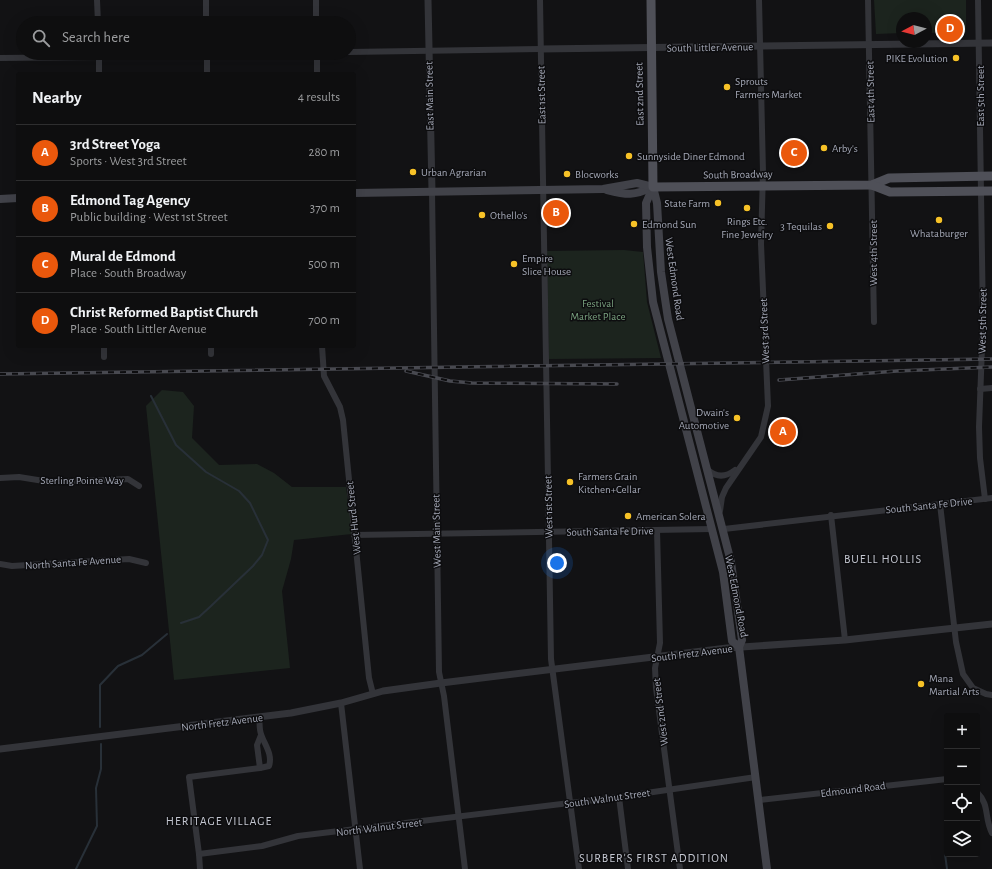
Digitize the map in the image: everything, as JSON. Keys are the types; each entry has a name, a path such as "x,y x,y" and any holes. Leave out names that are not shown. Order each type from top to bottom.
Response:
{"main road":[{"name":"East 2nd Street","path":"651,0 650,49 653,187"},
{"name":"South Broadway","path":"872,185 889,178 992,176"},
{"name":"South Broadway","path":"356,193 603,189 637,183 653,187 872,185 890,192 992,191"},
{"name":"West Edmond Road","path":"653,187 657,203 661,272 668,319 732,562 742,640 739,647 767,869"},
{"name":"West Edmond Road","path":"653,187 646,203 647,247 653,302 723,572 732,641 739,647"},
{"path":"0,199 16,198"}],"street":[{"path":"97,0 98,16"},
{"path":"206,0 206,16"},
{"path":"316,0 316,16"},
{"name":"East Main Street","path":"428,0 432,191"},
{"name":"East 1st Street","path":"540,0 543,190"},
{"name":"West 3rd Street","path":"720,516 722,497 738,468 761,436 768,406 761,244 762,185 759,0"},
{"name":"East 4th Street","path":"868,0 872,185"},
{"name":"East 5th Street","path":"978,0 981,191"},
{"name":"South Littler Avenue","path":"356,52 650,49 992,43"},
{"path":"0,58 16,58"},
{"path":"99,60 99,72"},
{"path":"207,60 207,72"},
{"path":"317,60 317,72"},
{"name":"West 4th Street","path":"872,185 874,322"},
{"name":"West 1st Street","path":"543,190 548,533 553,670 569,803 579,869"},
{"name":"West Main Street","path":"432,191 439,672 444,696 465,869"},
{"name":"West 5th Street","path":"981,191 983,321 980,389 980,458 985,498"},
{"path":"104,348 104,356"},
{"path":"211,348 211,354"},
{"name":"West Hurd Street","path":"322,348 324,376 340,407 343,420 354,535 369,672 373,694"},
{"path":"980,389 992,388"},
{"path":"708,470 718,476 731,473 738,468"},
{"name":"Sterling Pointe Way","path":"0,478 23,477 50,482 128,479 139,486"},
{"name":"South Santa Fe Drive","path":"724,529 831,515 992,498"},
{"path":"940,504 955,628 963,674 966,681 980,692 992,695"},
{"path":"831,515 845,640"},
{"name":"South Santa Fe Drive","path":"436,534 712,529"},
{"name":"West 2nd Street","path":"657,530 660,643 655,668 656,688 680,869"},
{"path":"354,535 436,534"},
{"name":"North Santa Fe Avenue","path":"0,564 12,566 129,558 146,563"},
{"name":"South Fretz Avenue","path":"441,683 739,647 845,640 992,624"},
{"name":"North Fretz Avenue","path":"0,749 259,717 341,703 391,690 441,683"},
{"path":"341,703 360,869"},
{"path":"200,869 189,777 266,767 270,762 267,744 261,735 259,717"},
{"path":"260,768 257,745 261,735"},
{"name":"South Walnut Street","path":"459,817 619,797 756,777"},
{"name":"Edmound Road","path":"759,800 944,779"},
{"path":"980,795 984,799 989,827 992,833"},
{"path":"619,797 628,869"},
{"name":"North Walnut Street","path":"198,854 262,846 298,836 459,817"}],"green space":[{"path":"874,0 966,0 966,32 932,33 932,12 896,12 896,33 876,34"},
{"name":"Festival Market Place","path":"624,250 643,252 647,302 661,358 549,359 547,251"},
{"path":"162,390 183,392 194,406 192,438 219,465 257,464 274,473 292,487 346,487 352,534 294,540 291,559 282,591 290,668 174,680 146,406"}],"waterway":[{"path":"151,396 176,445 206,472 239,491 250,503 268,540 262,555 253,566 199,617 181,623"},
{"path":"100,727 100,685 118,666 142,655 167,634"},
{"path":"76,869 97,826 96,788 101,769 101,744"},
{"path":"945,857 947,869"}],"railway":[{"path":"0,374 992,359"},
{"path":"779,380 897,371 992,367"},
{"path":"406,371 450,381 472,383 617,384"}],"place":[{"name":"Christ Reformed Baptist Church","path":"950,29"},
{"name":"PIKE Evolution","path":"956,58"},
{"name":"Sprouts Farmers Market","path":"727,87"},
{"name":"Arby's","path":"824,148"},
{"name":"Mural de Edmond","path":"794,153"},
{"name":"Sunnyside Diner Edmond","path":"629,156"},
{"name":"Urban Agrarian","path":"413,172"},
{"name":"Blocworks","path":"567,174"},
{"name":"State Farm","path":"718,203"},
{"name":"Rings Etc. Fine Jewelry","path":"747,208"},
{"name":"Edmond Tag Agency","path":"556,213"},
{"name":"Othello's","path":"482,215"},
{"name":"Whataburger","path":"939,220"},
{"name":"Edmond Sun","path":"634,224"},
{"name":"3 Tequilas","path":"830,226"},
{"name":"Empire Slice House","path":"514,264"},
{"name":"Dwain's Automotive","path":"737,418"},
{"name":"3rd Street Yoga","path":"783,432"},
{"name":"Farmers Grain Kitchen+Cellar","path":"570,482"},
{"name":"American Solera","path":"628,516"},
{"name":"Mana Martial Arts","path":"921,684"}],"district":[{"name":"BUELL HOLLIS","path":"883,559"},
{"name":"HERITAGE VILLAGE","path":"219,821"},
{"name":"SURBER'S FIRST ADDITION","path":"654,858"}]}
